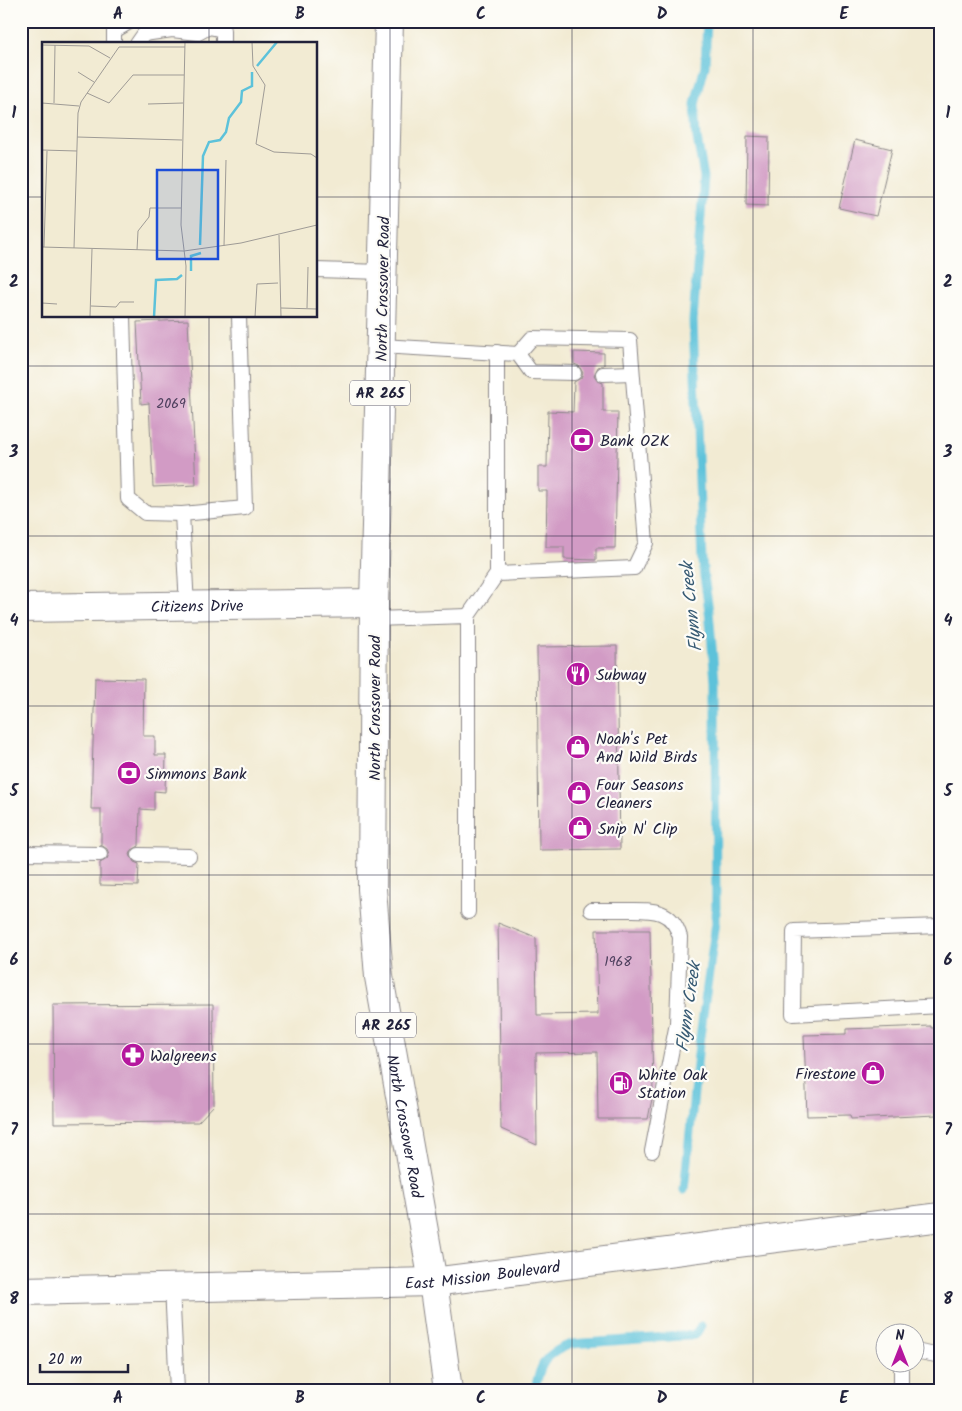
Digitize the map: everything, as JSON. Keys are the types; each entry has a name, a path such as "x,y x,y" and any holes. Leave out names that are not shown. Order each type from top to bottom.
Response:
{"main road":[{"name":"North Crossover Road","path":"389,21 374,611 372,889 378,968 386,1024 432,1282 448,1390"},
{"name":"Citizens Drive","path":"21,608 187,606 374,611"},
{"name":"East Mission Boulevard","path":"21,1291 432,1282 941,1217"}],"lane":[{"path":"114,42 114,31 131,21"},
{"path":"138,42 144,34 172,30 198,33 206,24 223,30 223,42"},
{"path":"318,270 383,272"},
{"path":"123,318 128,499 145,513 182,514 245,508 240,318"},
{"path":"497,574 634,568 646,543 630,340 532,338 518,354"},
{"path":"381,346 518,354 531,372 574,373"},
{"path":"468,912 468,616 497,574 497,352"},
{"path":"604,374 632,373"},
{"path":"182,514 187,606"},
{"path":"374,611 468,616"},
{"path":"21,853 100,854"},
{"path":"139,854 189,856"},
{"path":"591,910 652,910 671,919 680,937 677,1023 652,1151"},
{"path":"941,926 794,931 792,1014 941,1006"},
{"path":"172,1287 177,1390"},
{"path":"924,1353 941,1356"},
{"path":"901,1374 901,1390"}],"building":[{"path":"747,136 769,137 768,206 746,205"},
{"path":"855,140 892,149 876,216 839,208"},
{"path":"188,320 196,485 153,487 149,403 141,404 137,322"},
{"name":"Bank OZK","path":"574,352 604,353 604,365 598,367 594,375 598,381 603,383 603,412 618,412 615,548 596,548 596,560 564,559 564,547 546,547 547,491 538,491 538,467 547,467 548,411 573,412 574,382 581,378 583,373 579,366 574,364"},
{"path":"617,646 620,849 539,850 537,647"},
{"name":"Simmons Bank","path":"95,678 144,679 143,736 155,736 155,755 166,755 165,792 154,791 154,810 140,809 139,846 132,850 130,855 134,862 139,864 138,886 100,885 100,863 107,859 109,854 107,849 101,845 101,809 91,809"},
{"path":"498,923 536,938 537,1015 598,1014 596,930 650,930 653,1094 648,1119 598,1119 597,1052 536,1053 537,1145 501,1129"},
{"name":"Walgreens","path":"213,1004 214,1105 198,1122 54,1123 53,1005"},
{"name":"Firestone","path":"931,1026 931,1028 941,1028 941,1111 936,1111 936,1115 851,1119 850,1115 807,1116 804,1035 846,1034 846,1029"}],"waterway":[{"name":"Flynn Creek","path":"684,1190 699,1044 716,922 715,681 709,611 702,562 693,320 704,177 697,138 695,104 705,66 707,21"},
{"name":"Flynn Creek","path":"535,1390 539,1373 545,1361 555,1352 571,1344 695,1335 701,1326"}],"place":[{"name":"Bank OZK","path":"582,440"},
{"name":"Subway","path":"578,674"},
{"name":"Noah's Pet And Wild Birds","path":"578,747"},
{"name":"Simmons Bank","path":"129,773"},
{"name":"Four Seasons Cleaners","path":"579,793"},
{"name":"Snip N' Clip","path":"580,828"},
{"name":"Walgreens","path":"133,1055"},
{"name":"Firestone","path":"873,1073"},
{"name":"White Oak Station","path":"621,1083"}]}
